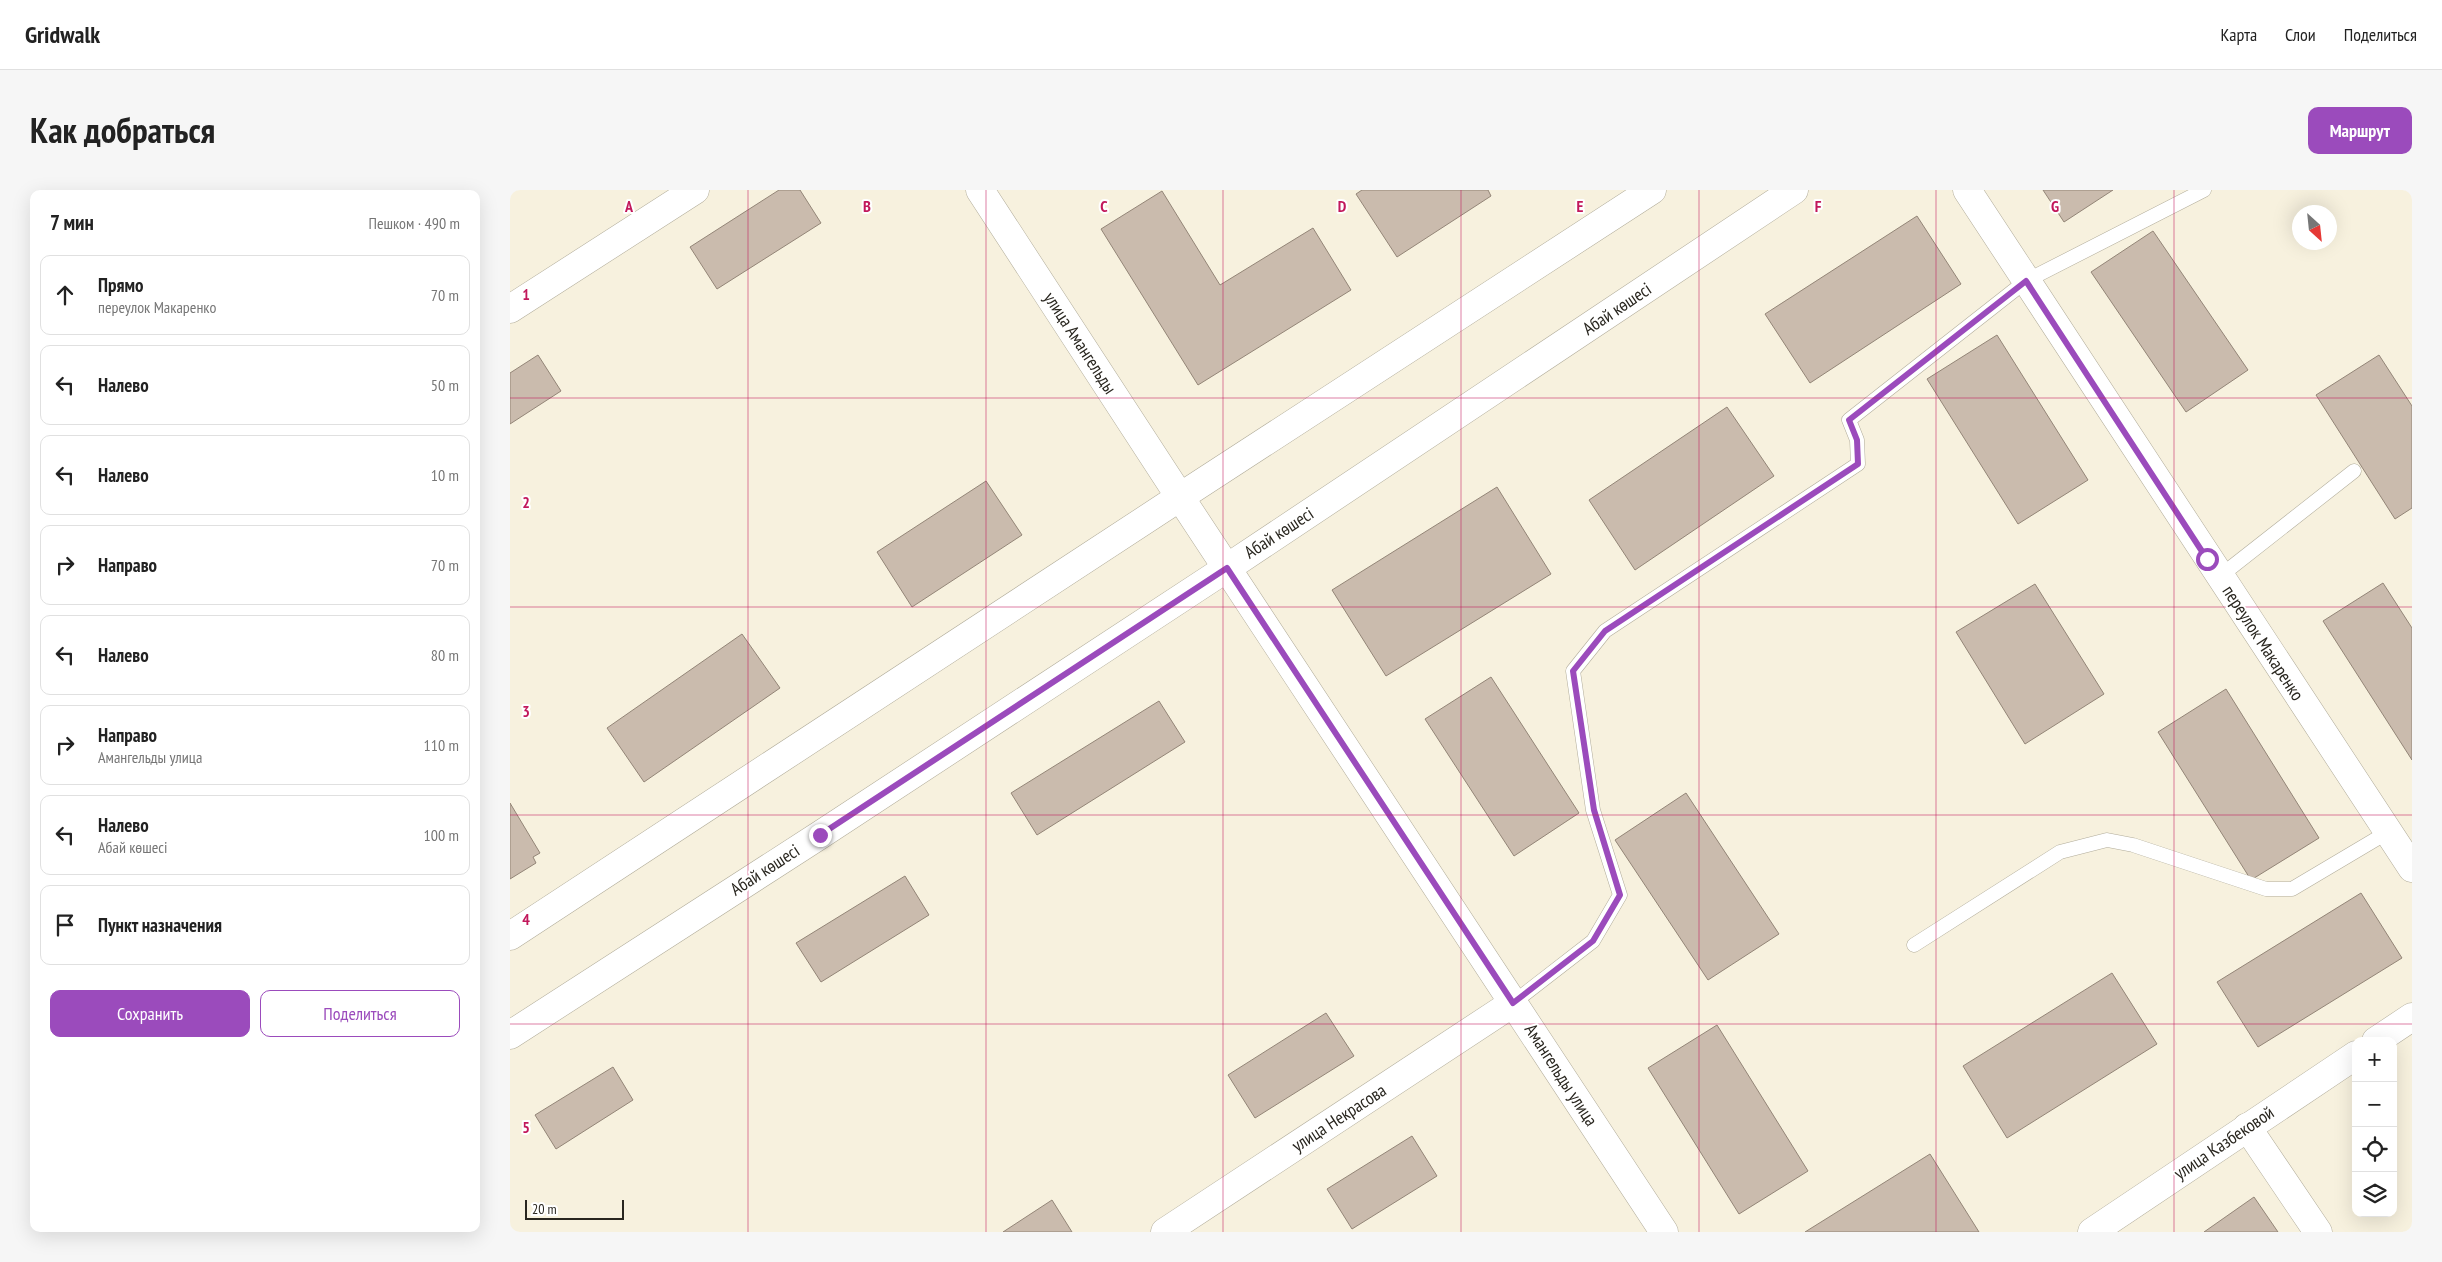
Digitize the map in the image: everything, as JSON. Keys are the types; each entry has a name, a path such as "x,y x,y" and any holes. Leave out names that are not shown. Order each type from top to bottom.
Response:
{"street":[{"path":"510,309 695,190"},
{"name":"улица Амангельды","path":"980,190 1227,568"},
{"path":"510,936 1652,190"},
{"name":"Абай көшесі","path":"510,1035 820,835 1227,568 1794,190"},
{"name":"переулок Макаренко","path":"1967,190 2412,868"},
{"name":"Амангельды улица","path":"1227,568 1664,1232"},
{"name":"улица Некрасова","path":"1165,1232 1513,1003"},
{"path":"2382,1037 2412,1017"},
{"name":"улица Казбековой","path":"2092,1232 2352,1057"},
{"path":"2248,1127 2318,1232"}],"lane":[{"path":"1513,1003 1593,941 1620,895 1594,810 1573,671 1605,631 1858,464 1857,440 1849,420 2026,281 2204,190"},
{"path":"2220,577 2354,471"},
{"path":"1914,945 2060,852 2107,840 2133,845 2266,889 2292,890 2388,832"}],"building":[{"path":"779,190 800,190 821,223 717,289 690,247"},
{"path":"1362,190 1488,190 1491,196 1397,257 1356,194"},
{"path":"2043,190 2113,190 2064,222"},
{"path":"1162,191 1220,285 1313,228 1351,290 1198,385 1101,229"},
{"path":"1917,216 1961,284 1810,383 1765,314"},
{"path":"2153,231 2248,370 2186,412 2091,272"},
{"path":"1997,335 2088,480 2018,524 1927,379"},
{"path":"538,355 561,391 510,424 510,373"},
{"path":"2379,355 2412,406 2412,508 2395,519 2316,395"},
{"path":"1727,407 1774,476 1635,570 1589,500"},
{"path":"986,481 1022,535 912,607 877,552"},
{"path":"1497,487 1551,574 1386,676 1332,590"},
{"path":"2383,583 2412,628 2412,760 2323,621"},
{"path":"2035,584 2104,694 2025,744 1956,632"},
{"path":"742,634 780,688 644,782 607,728"},
{"path":"1491,677 1579,813 1514,856 1425,719"},
{"path":"2226,689 2319,838 2251,880 2158,732"},
{"path":"1159,701 1185,742 1037,835 1011,793"},
{"path":"1686,793 1779,934 1708,980 1615,840"},
{"path":"510,803 540,853 533,857 536,863 510,879"},
{"path":"905,876 929,915 821,982 796,943"},
{"path":"2361,893 2402,958 2258,1047 2217,982"},
{"path":"2112,973 2157,1044 2007,1138 1963,1066"},
{"path":"1326,1013 1354,1056 1255,1118 1228,1075"},
{"path":"1717,1025 1808,1171 1739,1214 1648,1068"},
{"path":"613,1067 633,1100 556,1149 535,1115"},
{"path":"1412,1136 1437,1176 1352,1229 1327,1189"},
{"path":"1930,1154 1979,1232 1805,1232"},
{"path":"2254,1197 2278,1232 2204,1232"},
{"path":"1052,1200 1072,1232 1003,1232"}],"route":[{"path":"820,835 1227,568 1513,1003 1593,941 1620,895 1594,810 1573,671 1605,631 1858,464 1857,440 1849,420 2026,281 2207,559"}]}
